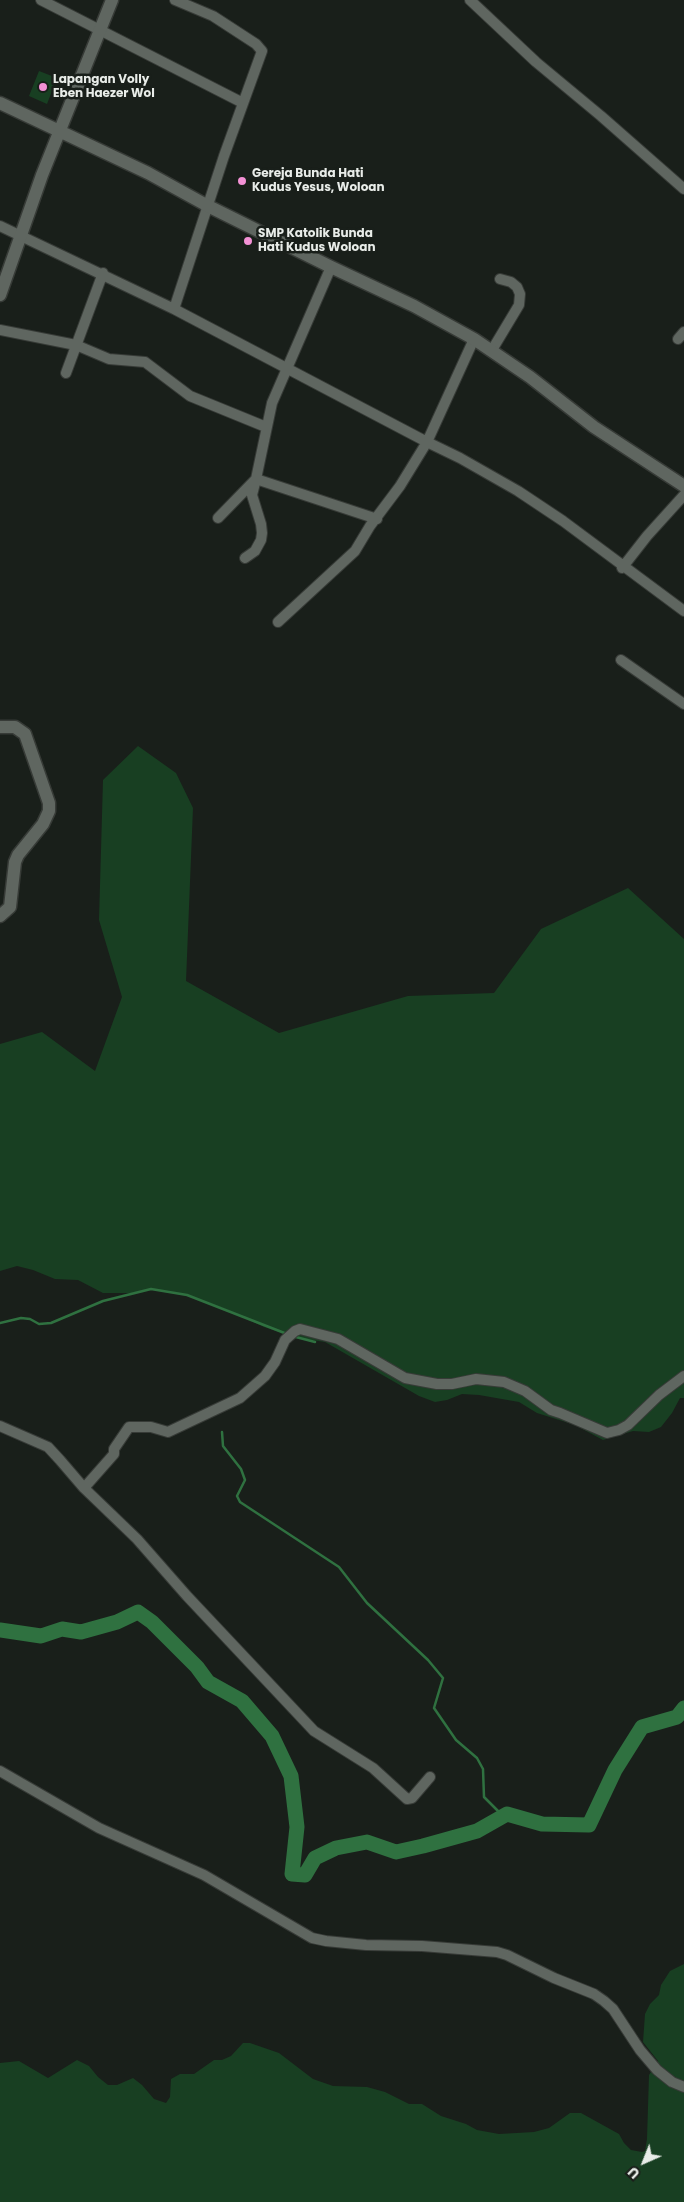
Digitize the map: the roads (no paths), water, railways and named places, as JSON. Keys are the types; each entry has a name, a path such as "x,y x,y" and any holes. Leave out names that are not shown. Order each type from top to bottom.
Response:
{"main road":[{"path":"0,295 59,132 112,0"},
{"path":"0,103 148,173 208,206 414,306 474,339 492,350 594,427 684,486"},
{"path":"0,727 14,728 25,734 49,803 49,811 43,824 15,862 11,900 2,910"}],"street":[{"path":"41,0 243,103"},
{"path":"174,308 262,51 260,47 214,16 175,0"},
{"path":"470,0 536,62 684,189"},
{"path":"0,226 174,308 460,458 518,491 563,521 622,568 684,611"},
{"path":"245,558 255,551 262,533 252,496 272,403 331,267"},
{"path":"66,373 103,273"},
{"path":"492,350 518,305 520,294 517,287 511,282 500,279"},
{"path":"0,330 76,345 109,359 137,361 150,365 190,396 266,427"},
{"path":"278,622 355,552 412,470 427,442 474,339"},
{"path":"256,479 377,518"},
{"path":"218,518 256,479"},
{"path":"622,568 647,536 684,495"},
{"path":"621,660 682,700"},
{"path":"84,1488 114,1454 114,1449 129,1427 151,1427 168,1432 240,1398 265,1376 275,1362 285,1340 294,1331 300,1329 338,1339 405,1378 437,1384 452,1384 476,1379 504,1382 525,1391 551,1410 560,1412 607,1433 628,1425 659,1395 684,1376"},
{"path":"0,1426 48,1447 84,1488 137,1539 187,1596 314,1731 373,1768 407,1799 412,1798 430,1777"},
{"path":"0,1772 99,1828 204,1875 312,1938 366,1945 422,1946 497,1952 507,1954 554,1978 594,1994 613,2009 640,2050 657,2070 672,2082 684,2088"}],"waterway":[{"path":"0,1323 21,1318 30,1319 39,1324 51,1323 103,1301 151,1289 187,1295 287,1334"},
{"path":"292,1336 315,1342"},
{"path":"222,1432 223,1446 241,1469 245,1480 237,1496 240,1502 339,1567 367,1603 428,1660 443,1678 434,1708 456,1740 477,1758 483,1769 484,1797 503,1816"},
{"path":"0,1630 41,1636 62,1629 81,1632 117,1622 138,1612 152,1622 197,1667 208,1682 242,1701 272,1736 291,1776 297,1827 292,1874 305,1875 315,1858 336,1848 367,1842 396,1852 477,1831 507,1814 542,1824 589,1825 615,1770 642,1727 677,1717 684,1708"}],"place":[{"name":"Lapangan Volly Eben Haezer Wol","path":"43,87"},
{"name":"Gereja Bunda Hati Kudus Yesus, Woloan","path":"242,181"},
{"name":"SMP Katolik Bunda Hati Kudus Woloan","path":"248,241"}]}
